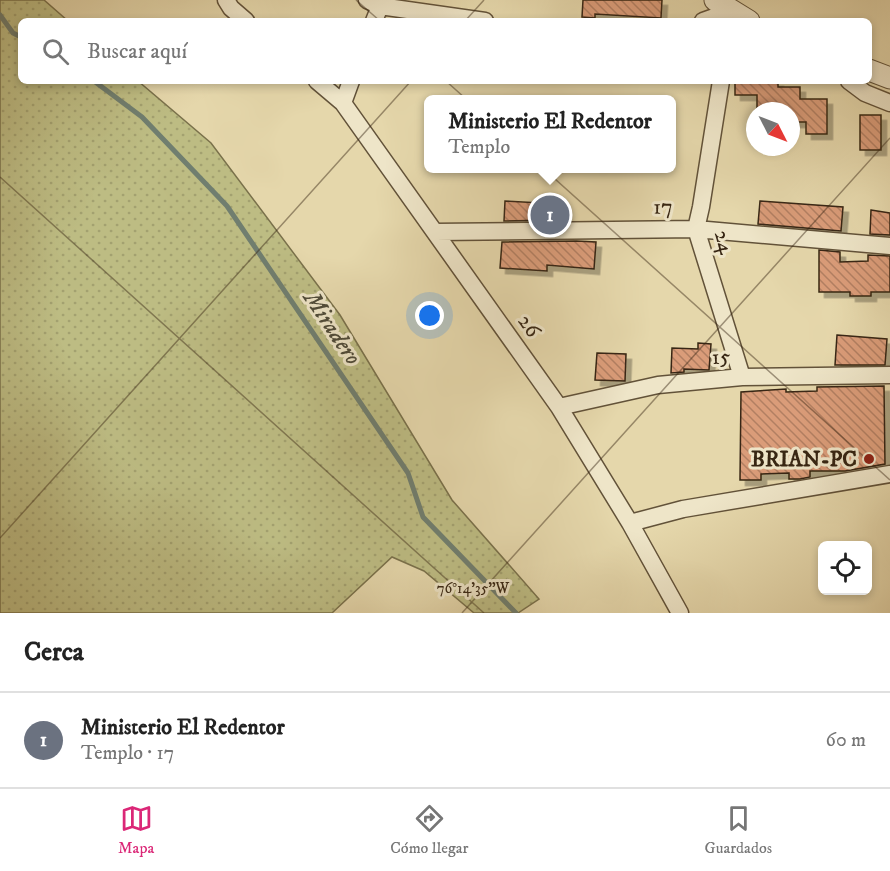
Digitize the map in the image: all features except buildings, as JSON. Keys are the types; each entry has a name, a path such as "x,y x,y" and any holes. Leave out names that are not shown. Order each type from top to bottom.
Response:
{"street":[{"path":"226,0 231,9 242,18"},
{"path":"374,9 457,18"},
{"path":"714,18 731,13"},
{"path":"872,71 890,78"},
{"name":"26","path":"321,84 343,103 559,407 630,523 680,613"},
{"path":"343,103 350,84"},
{"name":"24","path":"720,84 696,229 742,377"},
{"path":"853,84 865,93 890,104"},
{"name":"17","path":"435,232 696,229 890,246"},
{"name":"15","path":"559,407 658,385 742,377 890,375"},
{"path":"630,523 683,509 890,474"}],"shaded area":[{"path":"0,0 44,0 65,18 18,18 18,84 142,84 211,143 340,315 452,500 539,599 518,613 474,613 424,571 392,557 332,613 0,613"}],"waterway":[{"name":"Miradero","path":"0,15 13,33 18,36"},
{"name":"Miradero","path":"98,84 142,117 227,206 408,473 423,517 516,613"}],"place":[{"name":"Ministerio El Redentor","path":"550,215"},
{"name":"BRIAN-PC","path":"869,459"}]}
